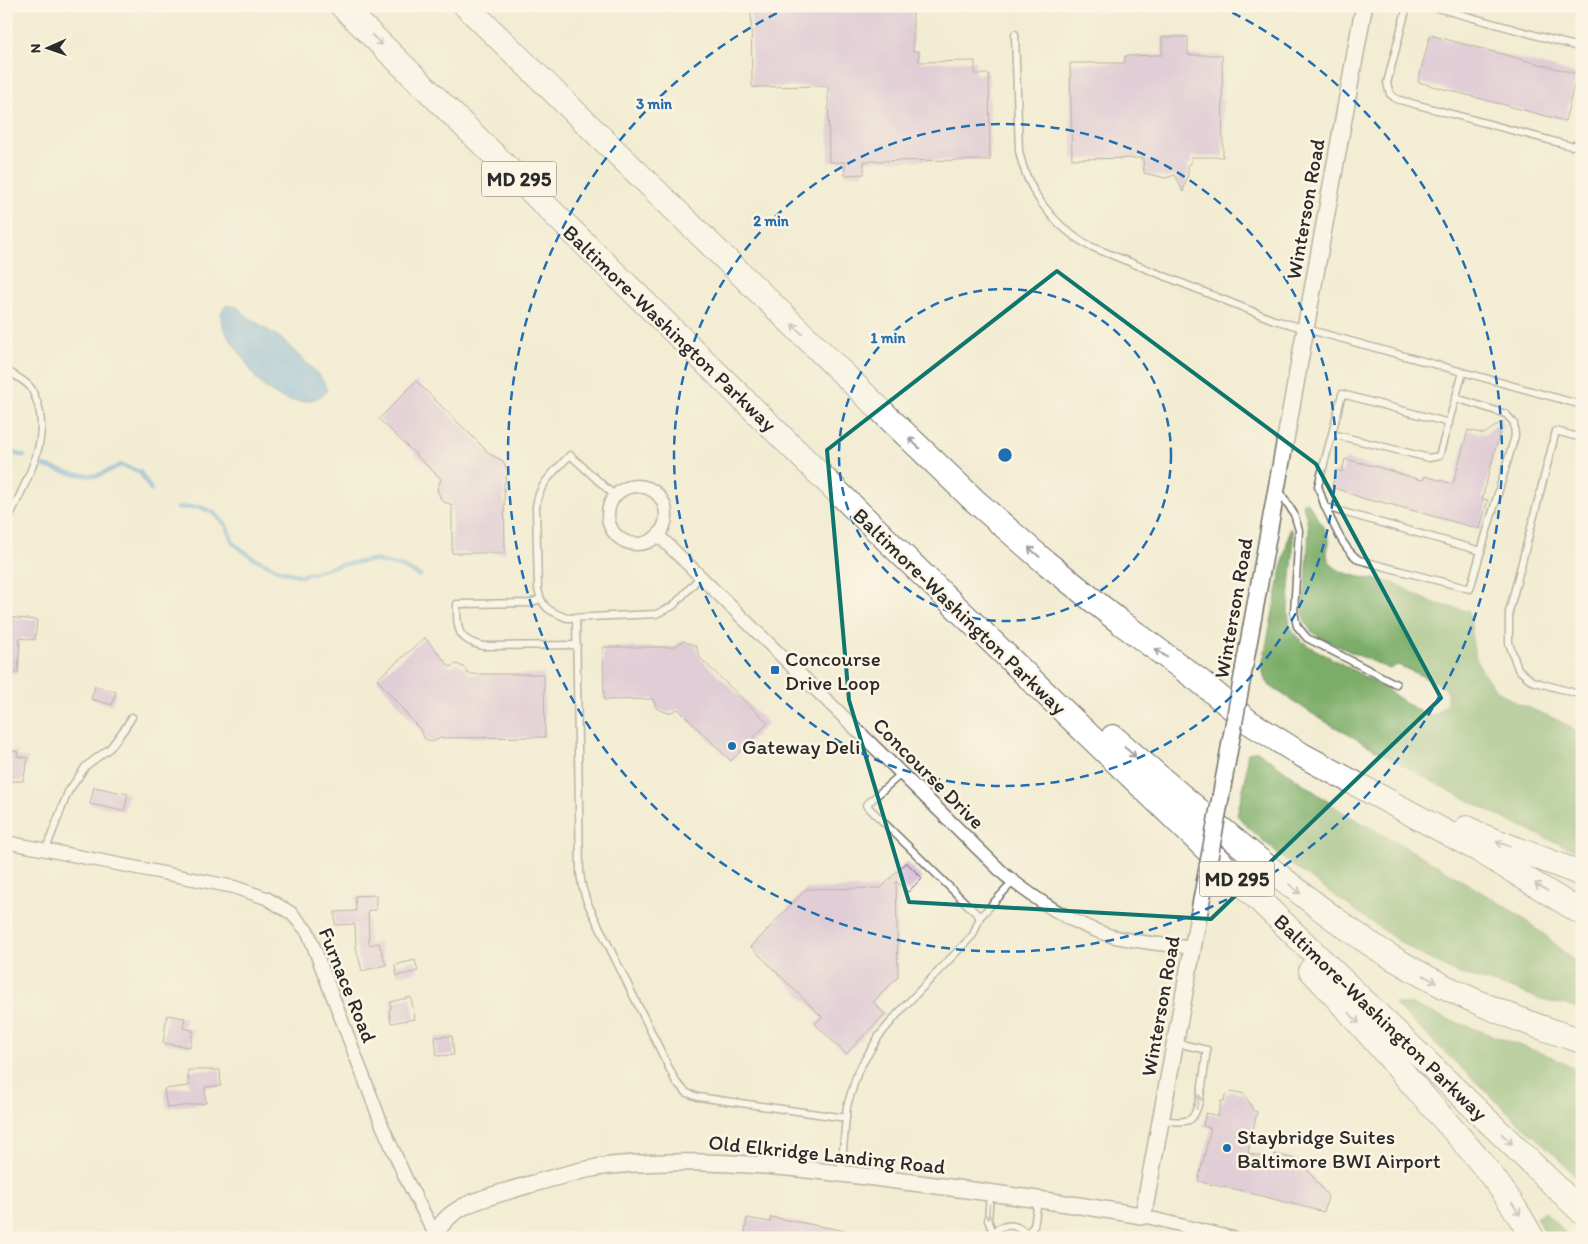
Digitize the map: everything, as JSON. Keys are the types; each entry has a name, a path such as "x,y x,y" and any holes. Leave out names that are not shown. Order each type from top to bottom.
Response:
{"highway":[{"name":"Baltimore-Washington Parkway","path":"342,6 893,546 1582,1212"},
{"path":"466,6 974,500 1044,561 1120,622 1201,682 1248,722 1302,755 1477,850 1582,913"},
{"path":"695,352 753,393 971,606 1082,710 1185,801 1318,908 1398,961 1447,988 1498,1011 1582,1041"},
{"path":"893,546 949,616 1254,912 1318,977 1500,1185 1520,1215 1532,1238"},
{"path":"1201,682 1323,753 1412,801 1482,836 1582,874"}],"street":[{"name":"Winterson Road","path":"1143,1216 1364,6"},
{"path":"632,487 645,487 656,494 664,504 666,517 665,523 658,534 648,542 635,544 618,537 613,532 608,520 609,507 615,496 632,487"},
{"name":"Concourse Drive","path":"658,534 1004,875 1040,902 1072,920 1108,935 1192,948"},
{"name":"Furnace Road","path":"6,842 234,887 266,898 290,913 308,932 382,1125 406,1179 435,1236"},
{"name":"Old Elkridge Landing Road","path":"435,1236 446,1218 463,1206 545,1180 596,1168 635,1164 712,1162 761,1165 841,1174 1038,1199 1143,1216 1233,1238"}],"lane":[{"path":"1407,6 1387,83 1390,94 1396,98 1571,146 1582,143"},
{"path":"1430,6 1582,48"},
{"path":"1015,34 1018,150 1022,167 1045,208 1070,235 1087,245 1274,320 1582,405"},
{"path":"6,370 31,388 38,405 41,440 34,461 6,524"},
{"path":"1332,434 1429,458 1439,456 1463,372"},
{"path":"1449,423 1342,394 1318,486 1321,498 1346,547 1359,560 1470,589 1515,436 1514,423 1506,414 1456,398"},
{"path":"1582,438 1556,431 1509,612 1509,643 1518,669 1532,680 1582,695"},
{"path":"615,496 570,455 543,484 537,496 536,507 538,589 540,599 545,607 567,618 656,614 672,606 701,576"},
{"path":"1277,486 1294,514 1299,530 1294,612 1297,626 1307,638 1396,684"},
{"path":"1326,507 1481,551"},
{"path":"540,599 530,603 457,604 457,628 464,639 473,644 483,646 577,645"},
{"path":"576,617 580,873 582,886 587,902 676,1082 688,1093 698,1097 846,1118"},
{"path":"46,849 68,792 86,766 110,748 132,716"},
{"path":"901,774 866,806 980,918"},
{"path":"841,1174 847,1106 858,1071 878,1036 974,934 980,918 1014,882"},
{"path":"1161,1120 1188,1120 1194,1116 1198,1107 1207,1050 1175,1043"},
{"path":"990,1193 988,1220 992,1232"},
{"path":"988,1238 998,1228 1010,1225 1017,1227 1028,1236 1034,1226 1038,1199"}],"highlighted area":[{"path":"1057,271 1316,464 1441,698 1211,919 909,902 849,700 827,450"}],"green space":[{"path":"1305,501 1315,513 1328,536 1328,558 1334,567 1349,574 1393,583 1431,602 1468,611 1471,620 1475,655 1491,684 1515,702 1557,720 1570,727 1582,737 1582,854 1521,827 1444,788 1319,718 1270,686 1264,677 1262,666 1290,528 1293,532 1293,555 1288,611 1290,626 1297,637 1307,645 1378,684 1417,710 1434,716 1447,704 1447,690 1437,683 1398,665 1389,669 1320,638 1311,631 1305,622 1302,608 1306,584 1309,530 1302,503"},
{"path":"1256,750 1344,813 1427,859 1514,912 1545,935 1582,968 1582,1010 1541,1000 1517,990 1456,973 1397,940 1282,858 1237,815 1246,776 1247,754"},
{"path":"1393,1003 1413,1005 1552,1057 1582,1073 1582,1183 1553,1153"},
{"path":"1544,1211 1570,1238 1548,1238 1536,1217"}],"water":[{"path":"226,305 238,307 248,317 282,339 318,374 324,382 327,391 319,397 302,402 284,399 268,390 256,378 224,329 221,315"}],"building":[{"path":"751,6 913,6 913,51 919,51 919,62 975,61 975,74 989,74 990,160 864,161 864,174 845,175 845,162 829,162 828,86 752,87"},
{"path":"1430,35 1577,74 1565,121 1418,82"},
{"path":"1162,37 1188,37 1188,55 1222,55 1223,157 1191,157 1191,164 1188,164 1188,174 1183,192 1175,175 1166,178 1144,173 1143,158 1072,159 1070,63 1125,63 1125,56 1162,55"},
{"path":"416,381 491,455 503,461 508,472 504,484 505,553 452,553 452,505 442,501 437,490 441,479 379,419"},
{"path":"1503,421 1482,499 1488,500 1480,529 1365,499 1332,487 1336,470 1342,472 1345,459 1421,480 1425,476 1453,484 1468,430 1484,434"},
{"path":"6,617 37,620 35,640 20,638 18,673 6,672"},
{"path":"425,638 450,667 457,664 465,668 468,674 544,674 545,737 441,738 432,742 424,738 421,731 377,679"},
{"path":"683,641 696,646 700,658 768,723 731,761 678,709 669,713 657,709 653,699 604,700 603,647 674,647"},
{"path":"95,686 116,692 112,705 91,699"},
{"path":"6,750 18,752 17,756 28,758 23,781 11,781 11,784 6,783"},
{"path":"94,787 128,794 124,811 90,804"},
{"path":"906,862 922,878 908,892 896,881 898,977 873,1002 885,1014 846,1054 815,1024 822,1017 751,947 806,889 881,888"},
{"path":"376,895 376,910 368,910 369,945 379,943 386,965 362,971 356,947 355,924 335,925 335,912 356,911 355,896"},
{"path":"415,960 418,971 397,976 395,965"},
{"path":"411,997 415,1019 391,1023 390,1002"},
{"path":"167,1015 185,1018 183,1028 193,1030 190,1047 163,1043"},
{"path":"452,1036 454,1055 437,1056 435,1037"},
{"path":"188,1070 220,1070 221,1086 205,1087 206,1103 167,1108 164,1089 189,1086"},
{"name":"Staybridge Suites Baltimore BWI Airport","path":"1232,1091 1244,1094 1252,1110 1257,1112 1248,1153 1273,1160 1275,1154 1299,1160 1298,1162 1305,1167 1328,1196 1324,1212 1198,1181 1211,1128 1203,1126 1206,1113 1218,1116 1221,1101 1224,1101 1225,1095"},
{"path":"771,1217 852,1232 851,1238 744,1238 747,1218 770,1222"}],"waterway":[{"path":"6,451 24,456"},
{"path":"44,466 74,474 97,476 121,465 140,472 151,490"},
{"path":"178,508 200,507 214,513 226,525 233,543 252,557 279,570 301,576 339,565 373,560 403,567 420,576"}],"place":[{"name":"Concourse Drive Loop","path":"775,670"},
{"name":"Gateway Deli","path":"732,746"},
{"name":"Staybridge Suites Baltimore BWI Airport","path":"1227,1148"}]}
